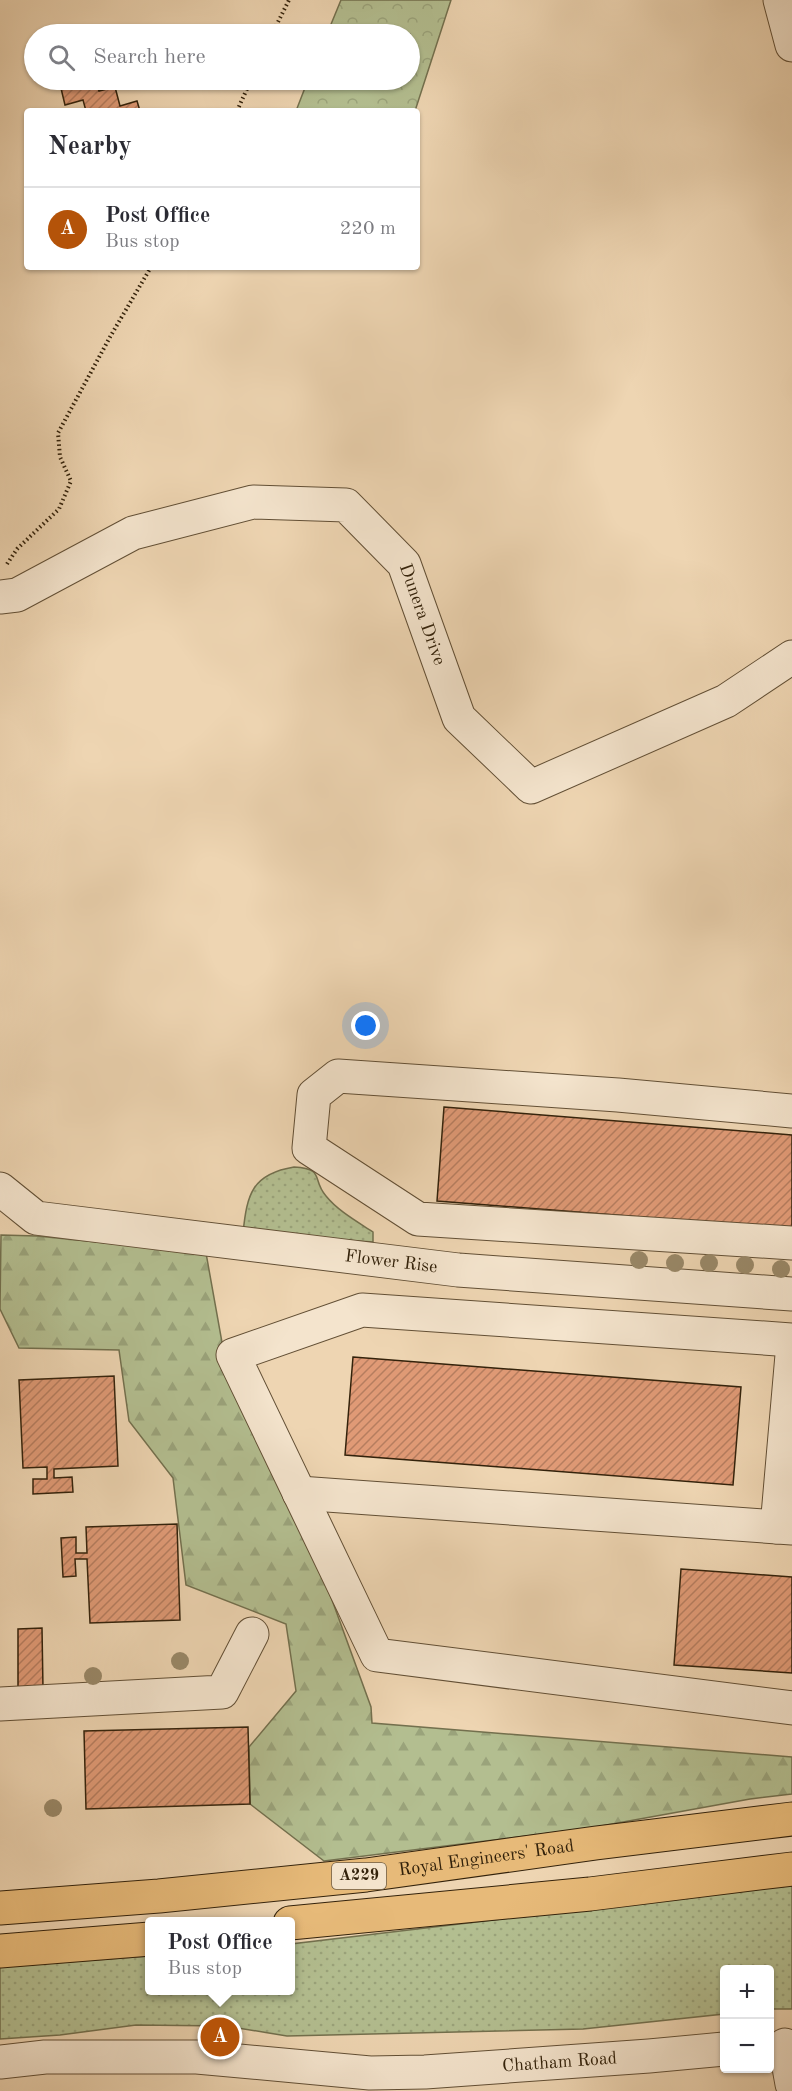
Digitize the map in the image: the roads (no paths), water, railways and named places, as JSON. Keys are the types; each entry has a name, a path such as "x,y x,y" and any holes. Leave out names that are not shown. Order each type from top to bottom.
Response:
{"highway":[{"name":"Royal Engineers' Road","path":"0,1908 159,1896 366,1875 792,1819"},
{"name":"A229","path":"295,1923 590,1894 792,1869"},
{"path":"0,1951 145,1939"}],"street":[{"path":"780,0 792,45"},
{"name":"Dunera Drive","path":"2,583 17,595 133,533 253,502 346,505 404,564 459,718 531,787 726,701 792,657"},
{"path":"792,1111 606,1094 338,1076 315,1095 309,1148 418,1219 792,1243"},
{"name":"Flower Rise","path":"0,1189 36,1218 458,1270 792,1294"},
{"path":"792,1340 362,1310 233,1355 377,1654 792,1708"},
{"path":"299,1493 785,1528 792,1355"},
{"path":"0,1704 222,1692 252,1634"},
{"path":"782,2045 792,2084"},
{"name":"Chatham Road","path":"0,2062 45,2057 185,2056 370,2073 403,2073 720,2049"}],"place":[{"name":"Post Office","path":"220,2037"}]}
